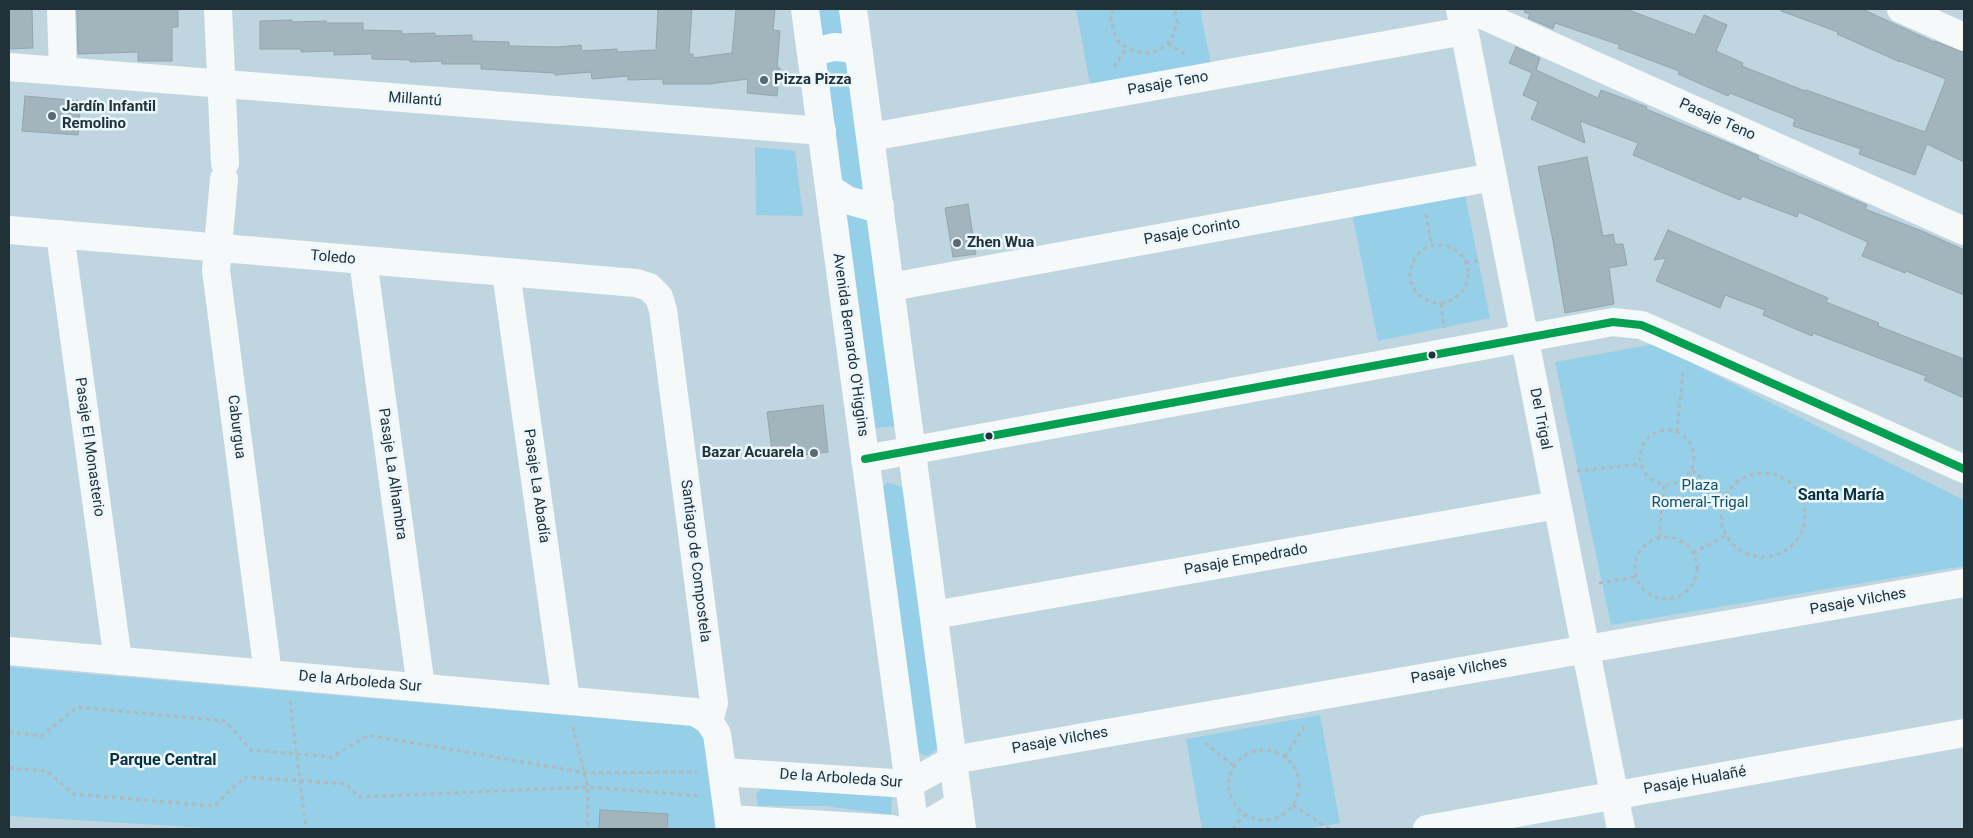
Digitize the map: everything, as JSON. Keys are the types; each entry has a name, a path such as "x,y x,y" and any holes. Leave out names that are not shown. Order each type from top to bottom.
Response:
{"street":[{"path":"61,9 63,71"},
{"name":"Caburgua","path":"218,9 224,171 217,248 217,276 277,675"},
{"name":"Avenida Bernardo O'Higgins","path":"806,9 865,460 909,784 917,829"},
{"path":"853,9 961,817 917,829"},
{"path":"1901,9 1964,37"},
{"name":"Pasaje Teno","path":"871,138 1464,16 1964,231"},
{"name":"Del Trigal","path":"1464,16 1524,338 1621,829"},
{"path":"812,56 822,50 834,47 847,48 859,52"},
{"name":"Millantú","path":"9,66 222,85 822,131"},
{"name":"Pasaje Corinto","path":"891,287 1493,177"},
{"path":"829,188 838,195 857,204 880,206"},
{"name":"Toledo","path":"9,230 636,283 643,284 655,291"},
{"name":"Pasaje El Monasterio","path":"60,234 118,661"},
{"name":"Pasaje La Alhambra","path":"363,260 421,687"},
{"name":"Pasaje La Abadía","path":"506,272 566,700"},
{"name":"Santiago de Compostela","path":"655,291 663,310 714,703 709,721"},
{"path":"865,460 1524,338 1613,322 1627,322 1641,325 1686,344 1964,469"},
{"name":"Pasaje Empedrado","path":"934,615 1557,505"},
{"name":"Pasaje Vilches","path":"953,760 1514,660 1586,650 1964,583"},
{"name":"De la Arboleda Sur","path":"9,651 686,711 694,712 709,721"},
{"path":"709,721 717,734 728,816 892,829"},
{"name":"Pasaje Hualañé","path":"1427,829 1964,733"},
{"name":"De la Arboleda Sur","path":"723,772 909,784 953,760"}],"path":[{"path":"1113,9 1111,20 1113,31 1118,41 1127,48 1137,52 1148,53 1159,50 1168,43 1174,34 1177,24 1175,9"},
{"path":"1422,190 1432,246"},
{"path":"1432,246 1447,246 1456,251 1466,262 1468,276 1466,286 1460,295 1451,301 1441,303 1430,302 1421,298 1414,290 1410,280 1415,257 1422,250 1432,246"},
{"path":"1677,432 1686,344"},
{"path":"1668,430 1677,432 1686,437 1691,444 1695,455 1692,470 1686,477 1674,484 1664,484 1649,478 1641,464 1642,447 1649,437 1657,432 1668,430"},
{"path":"1574,472 1641,464"},
{"path":"1692,470 1725,497"},
{"path":"1760,473 1776,475 1795,488 1803,501 1805,509 1801,534 1792,546 1783,552 1770,557 1750,556 1740,551 1729,541 1721,522 1721,512 1725,497 1728,491 1739,481 1760,473"},
{"path":"1659,538 1664,484"},
{"path":"1693,553 1727,536"},
{"path":"1670,537 1686,545 1693,553 1697,562 1697,573 1693,583 1684,593 1675,598 1664,600 1653,597 1640,587 1634,567 1640,550 1648,542 1670,537"},
{"path":"1596,584 1636,577"},
{"path":"277,675 296,754 306,829"},
{"path":"566,700 586,773 588,787 587,829"},
{"path":"9,732 41,736 77,706 225,721 252,750 332,757 368,735 586,773 723,772"},
{"path":"1264,750 1275,752 1285,757 1297,774 1299,784 1298,796 1293,805 1286,813 1276,819 1254,820 1244,815 1236,808 1230,798 1228,787 1234,766 1242,757 1252,752 1264,750"},
{"path":"9,768 48,771 72,794 214,806 245,777 346,784 359,797 588,787 728,816"},
{"path":"1293,805 1329,829"},
{"path":"1234,829 1244,815"}],"green space":[{"path":"819,9 839,9 844,42 823,42"},
{"path":"1076,9 1200,9 1212,69 1092,95"},
{"path":"839,56 847,65 866,188 853,191 842,191 822,67 826,58"},
{"path":"755,147 795,151 803,216 756,215"},
{"path":"1464,190 1490,318 1378,341 1352,214"},
{"path":"841,210 868,214 897,426 875,428"},
{"name":"Plaza Romeral-Trigal","path":"1654,344 1964,500 1964,566 1611,625 1555,362"},
{"path":"887,482 902,487 940,747 927,756 916,752 880,491"},
{"name":"Parque Central","path":"9,667 703,727 715,829 224,829 9,816"},
{"path":"1320,715 1340,823 1306,829 1202,829 1186,739"},
{"path":"772,778 892,794 891,815 826,806 758,806 756,794"}],"building":[{"path":"9,9 32,9 33,48 9,49"},
{"path":"77,9 178,9 178,27 172,27 172,61 138,61 138,52 78,54"},
{"path":"658,9 692,9 689,54 693,54 693,58 732,53 736,9 775,9 773,30 780,31 777,68 780,68 777,96 747,93 748,79 709,84 663,84 663,79 628,80 628,76 592,79 591,72 555,75 555,73 481,69 481,64 442,64 442,61 410,62 410,60 372,59 372,54 334,55 334,51 301,52 301,49 260,49 260,21 292,20 292,22 363,23 363,30 402,31 401,34 435,33 435,36 472,35 472,41 509,42 509,46 556,47 581,45 582,51 617,49 617,52 656,50"},
{"path":"1525,9 1626,9 1695,35 1704,15 1727,25 1716,51 1743,63 1742,66 1805,91 1925,132 1946,79 1900,62 1837,34 1838,32 1781,11 1781,9 1862,9 1934,42 1964,52 1964,162 1927,144 1915,175 1859,154 1861,149 1793,126 1795,119 1730,93 1728,96 1678,74 1679,71 1618,48 1620,45 1555,23 1553,29 1528,18 1530,14 1524,12"},
{"path":"1516,47 1540,58 1536,70 1598,98 1601,90 1647,107 1646,109 1757,155 1759,156 1758,159 1867,205 1865,209 1964,250 1964,295 1906,271 1905,273 1862,256 1868,242 1799,212 1797,217 1742,196 1740,200 1633,155 1638,143 1580,121 1585,143 1531,119 1538,102 1523,95 1532,73 1509,63"},
{"name":"Jardín Infantil Remolino","path":"25,96 81,101 78,135 22,131"},
{"path":"1587,157 1603,236 1613,234 1615,244 1623,244 1627,265 1609,268 1614,304 1565,313 1538,167"},
{"path":"968,204 976,254 953,257 945,208"},
{"path":"1668,230 1828,298 1826,302 1879,323 1878,326 1964,359 1964,398 1924,380 1926,376 1813,333 1812,336 1763,315 1765,310 1725,295 1720,308 1656,281 1666,258 1654,260"},
{"path":"823,405 828,452 773,459 767,412"},
{"path":"600,810 668,814 667,829 599,829"}],"transit line":[{"path":"865,459 1613,322 1641,325 1653,330 1964,469"}],"place":[{"name":"Pizza Pizza","path":"764,80"},
{"name":"Jardín Infantil Remolino","path":"52,116"},
{"name":"Zhen Wua","path":"957,243"},
{"name":"Bazar Acuarela","path":"814,453"}],"district":[{"name":"Santa María","path":"1841,496"},
{"name":"Parque Central","path":"163,761"}]}
